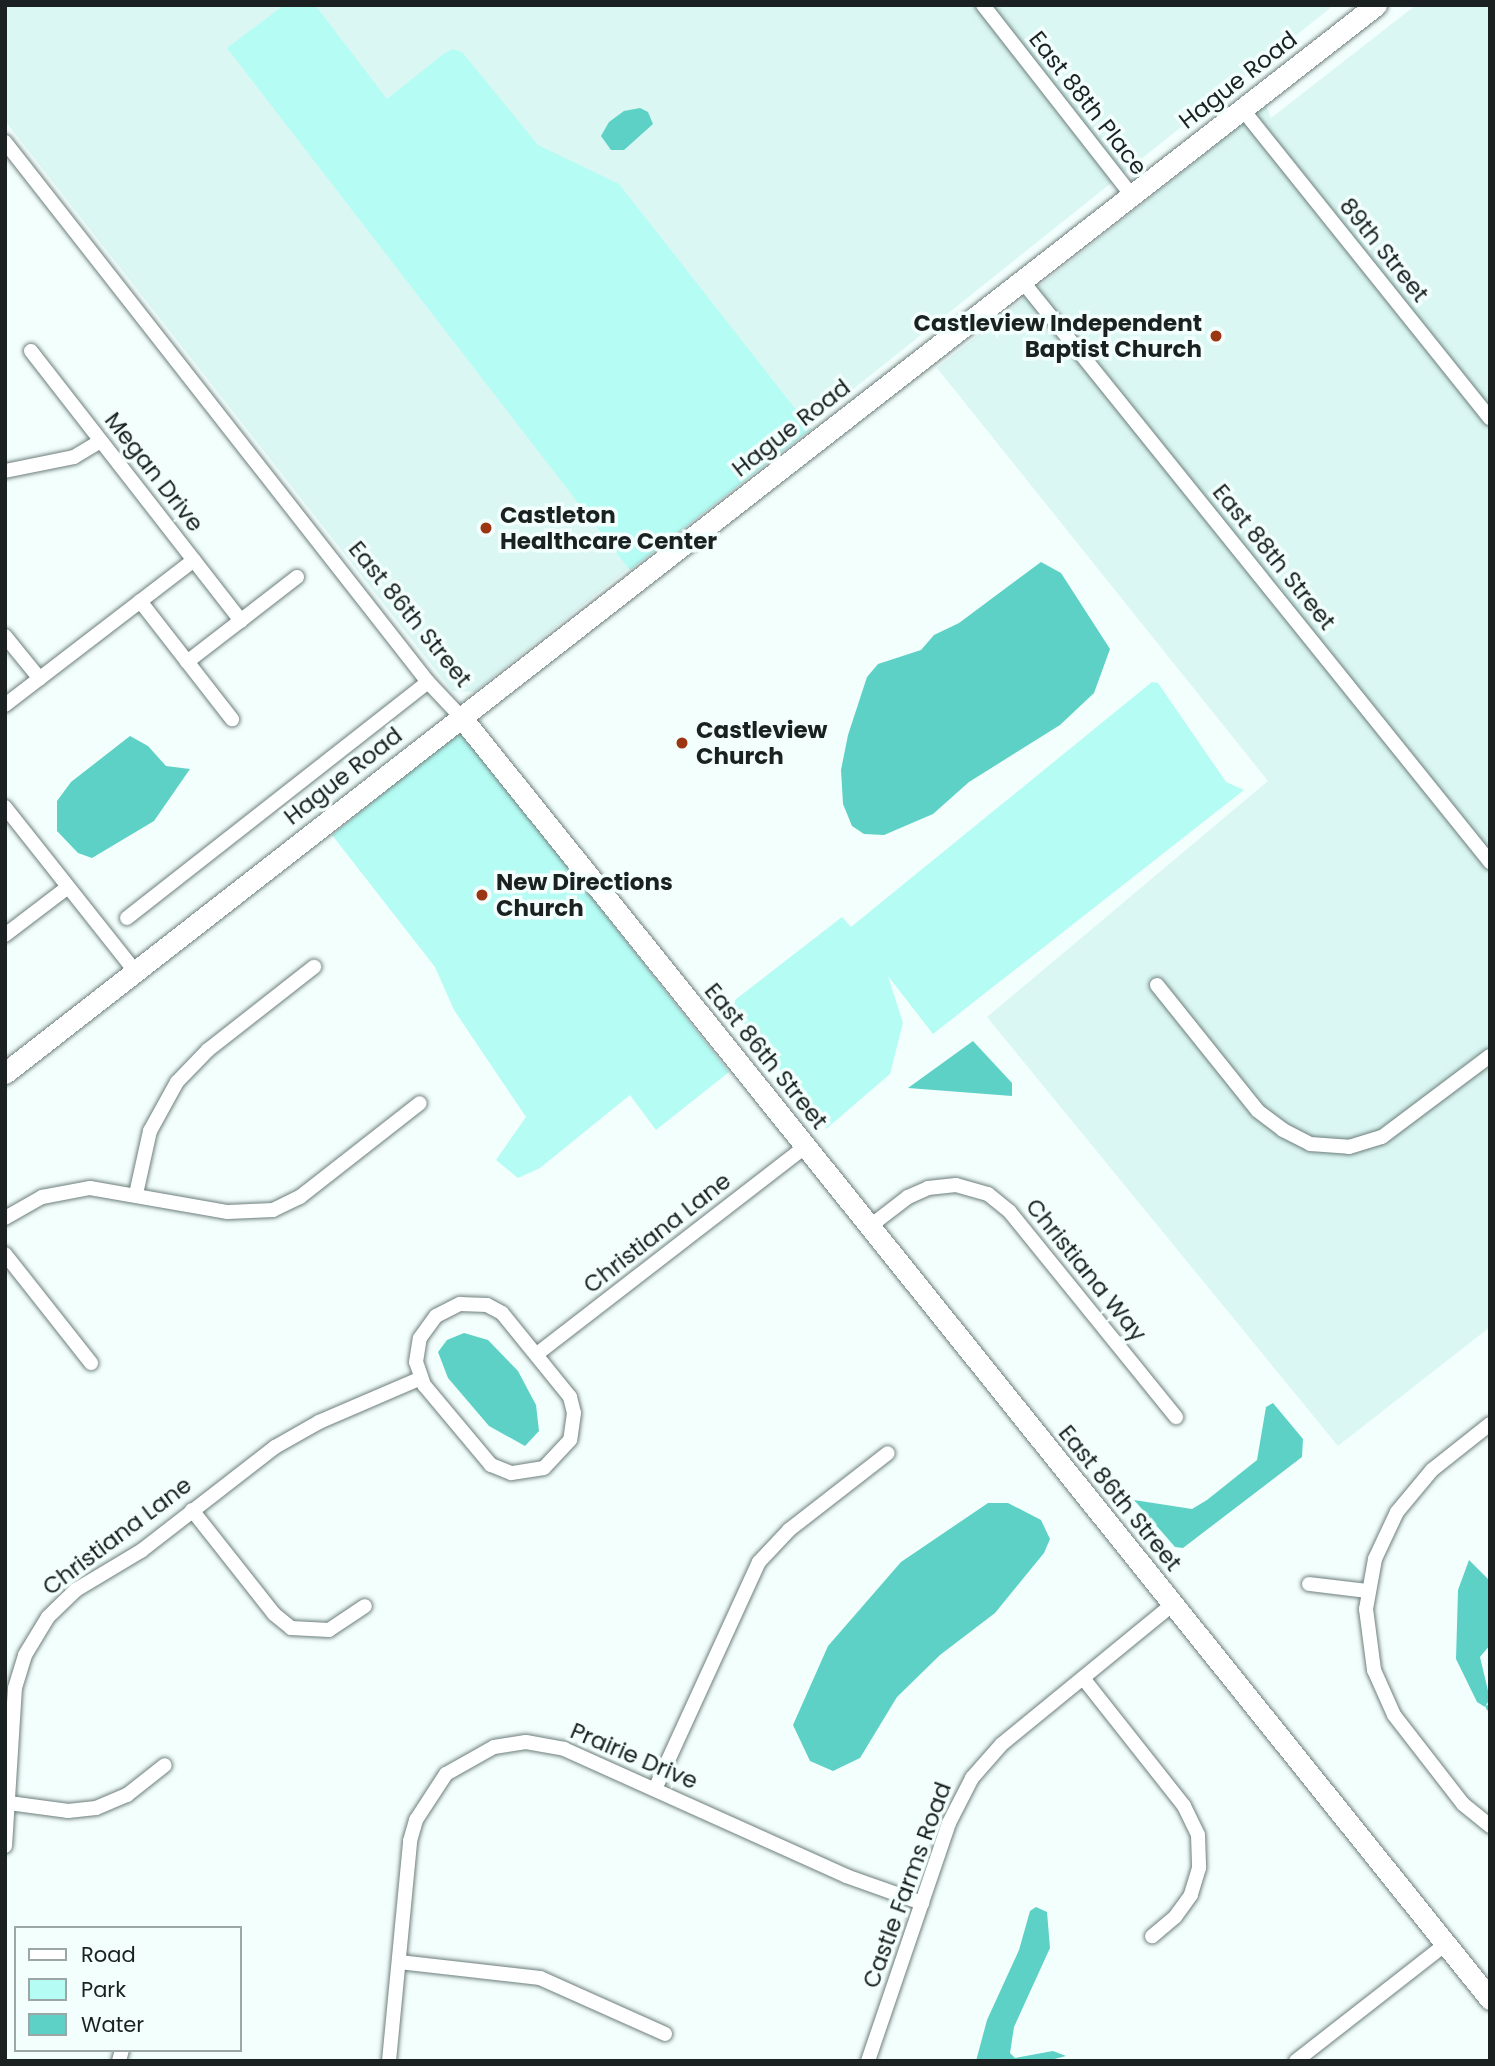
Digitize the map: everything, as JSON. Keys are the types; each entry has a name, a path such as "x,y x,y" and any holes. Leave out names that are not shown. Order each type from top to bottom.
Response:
{"street":[{"name":"East 88th Place","path":"983,5 1132,196"},
{"name":"Hague Road","path":"5,1073 1376,5"},
{"name":"89th Street","path":"1242,110 1490,418"},
{"name":"East 86th Street","path":"5,142 428,682 461,717 1490,1999"},
{"name":"East 88th Street","path":"1023,282 1490,862"},
{"name":"Megan Drive","path":"31,351 241,621"},
{"path":"5,471 74,457 102,442"},
{"path":"5,705 194,560"},
{"path":"187,662 298,577"},
{"path":"141,601 232,719"},
{"path":"5,636 40,679"},
{"name":"Hague Road","path":"127,918 428,682"},
{"path":"5,807 135,971"},
{"path":"5,935 68,887"},
{"path":"136,1195 148,1136 177,1082 212,1047 314,967"},
{"path":"1157,985 1258,1111 1294,1138 1310,1144 1349,1147 1382,1137 1490,1056"},
{"path":"5,1217 37,1199 65,1191 98,1189 228,1212 273,1210 304,1194 420,1103"},
{"name":"Christiana Lane","path":"537,1354 805,1147"},
{"name":"Christiana Way","path":"869,1227 908,1197 928,1188 956,1185 988,1195 1010,1212 1176,1417"},
{"path":"5,1254 91,1363"},
{"path":"460,1304 498,1310 567,1392 574,1413 565,1450 533,1472 511,1473 491,1465 421,1378 416,1354 425,1328 440,1312 460,1304"},
{"name":"Christiana Lane","path":"5,1846 15,1688 38,1630 76,1590 141,1550 299,1433 421,1378"},
{"path":"1490,1424 1432,1470 1405,1500 1382,1541 1367,1591 1369,1648 1384,1696 1451,1788 1490,1826"},
{"path":"655,1789 759,1562 781,1537 888,1453"},
{"path":"192,1510 274,1614 291,1628 307,1633 329,1630 365,1606"},
{"path":"1309,1584 1367,1591"},
{"name":"Castle Farms Road","path":"868,2061 955,1808 972,1778 1002,1744 1172,1605"},
{"path":"1083,1678 1187,1810 1198,1835 1199,1868 1191,1895 1175,1917 1152,1936"},
{"name":"Prairie Drive","path":"389,2061 414,1825 431,1791 459,1763 504,1745 548,1744 655,1789 846,1876 922,1903"},
{"path":"9,1803 68,1811 96,1808 127,1795 165,1765"},
{"path":"1296,2061 1446,1944"},
{"path":"399,1962 525,1974 665,2034"}],"shaded area":[{"path":"5,5 1334,5 474,692 452,691 5,121"},
{"path":"1416,5 1490,5 1490,1327 1338,1446 987,1017 1268,781 937,368 1266,105 1271,118"}],"green space":[{"path":"284,5 315,5 387,99 442,55 452,49 462,52 538,145 619,184 811,429 630,570 227,48"},
{"path":"1152,682 1158,683 1226,782 1244,790 933,1034 888,976 903,1023 890,1074 826,1129 733,1009 735,1000 842,917 851,927"},
{"path":"460,730 729,1072 656,1130 630,1095 540,1168 518,1178 496,1160 526,1117 454,1010 435,967 332,835"}],"water":[{"path":"640,108 648,112 653,124 624,150 611,150 601,136 609,122 624,111"},
{"path":"1041,562 1061,573 1110,649 1094,693 1060,725 969,782 933,814 884,835 864,834 852,826 843,804 841,770 848,735 867,677 878,664 921,650 934,635 959,623"},
{"path":"130,736 148,746 166,766 190,769 154,821 92,858 78,853 57,831 57,801 71,782"},
{"path":"973,1041 1012,1083 1012,1096 908,1088"},
{"path":"464,1333 488,1340 518,1371 536,1405 539,1431 525,1446 489,1426 448,1378 438,1352 447,1340"},
{"path":"1273,1403 1303,1439 1302,1457 1183,1548 1175,1547 1134,1500 1192,1509 1207,1500 1257,1460 1266,1407"},
{"path":"988,1503 1008,1503 1041,1520 1050,1539 1044,1553 995,1613 940,1655 897,1697 860,1758 833,1771 810,1761 793,1725 828,1646 901,1562"},
{"path":"1469,1560 1490,1581 1490,1645 1480,1657 1490,1699 1485,1707 1477,1702 1456,1659 1458,1590"},
{"path":"1036,1907 1047,1912 1050,1948 1014,2027 1010,2053 1015,2058 1053,2051 1066,2056 1047,2061 976,2061 987,2020 1019,1950 1030,1911"}],"place":[{"name":"Castleview Independent Baptist Church","path":"1216,336"},
{"name":"Castleton Healthcare Center","path":"486,528"},
{"name":"Castleview Church","path":"682,743"},
{"name":"New Directions Church","path":"482,895"}]}
